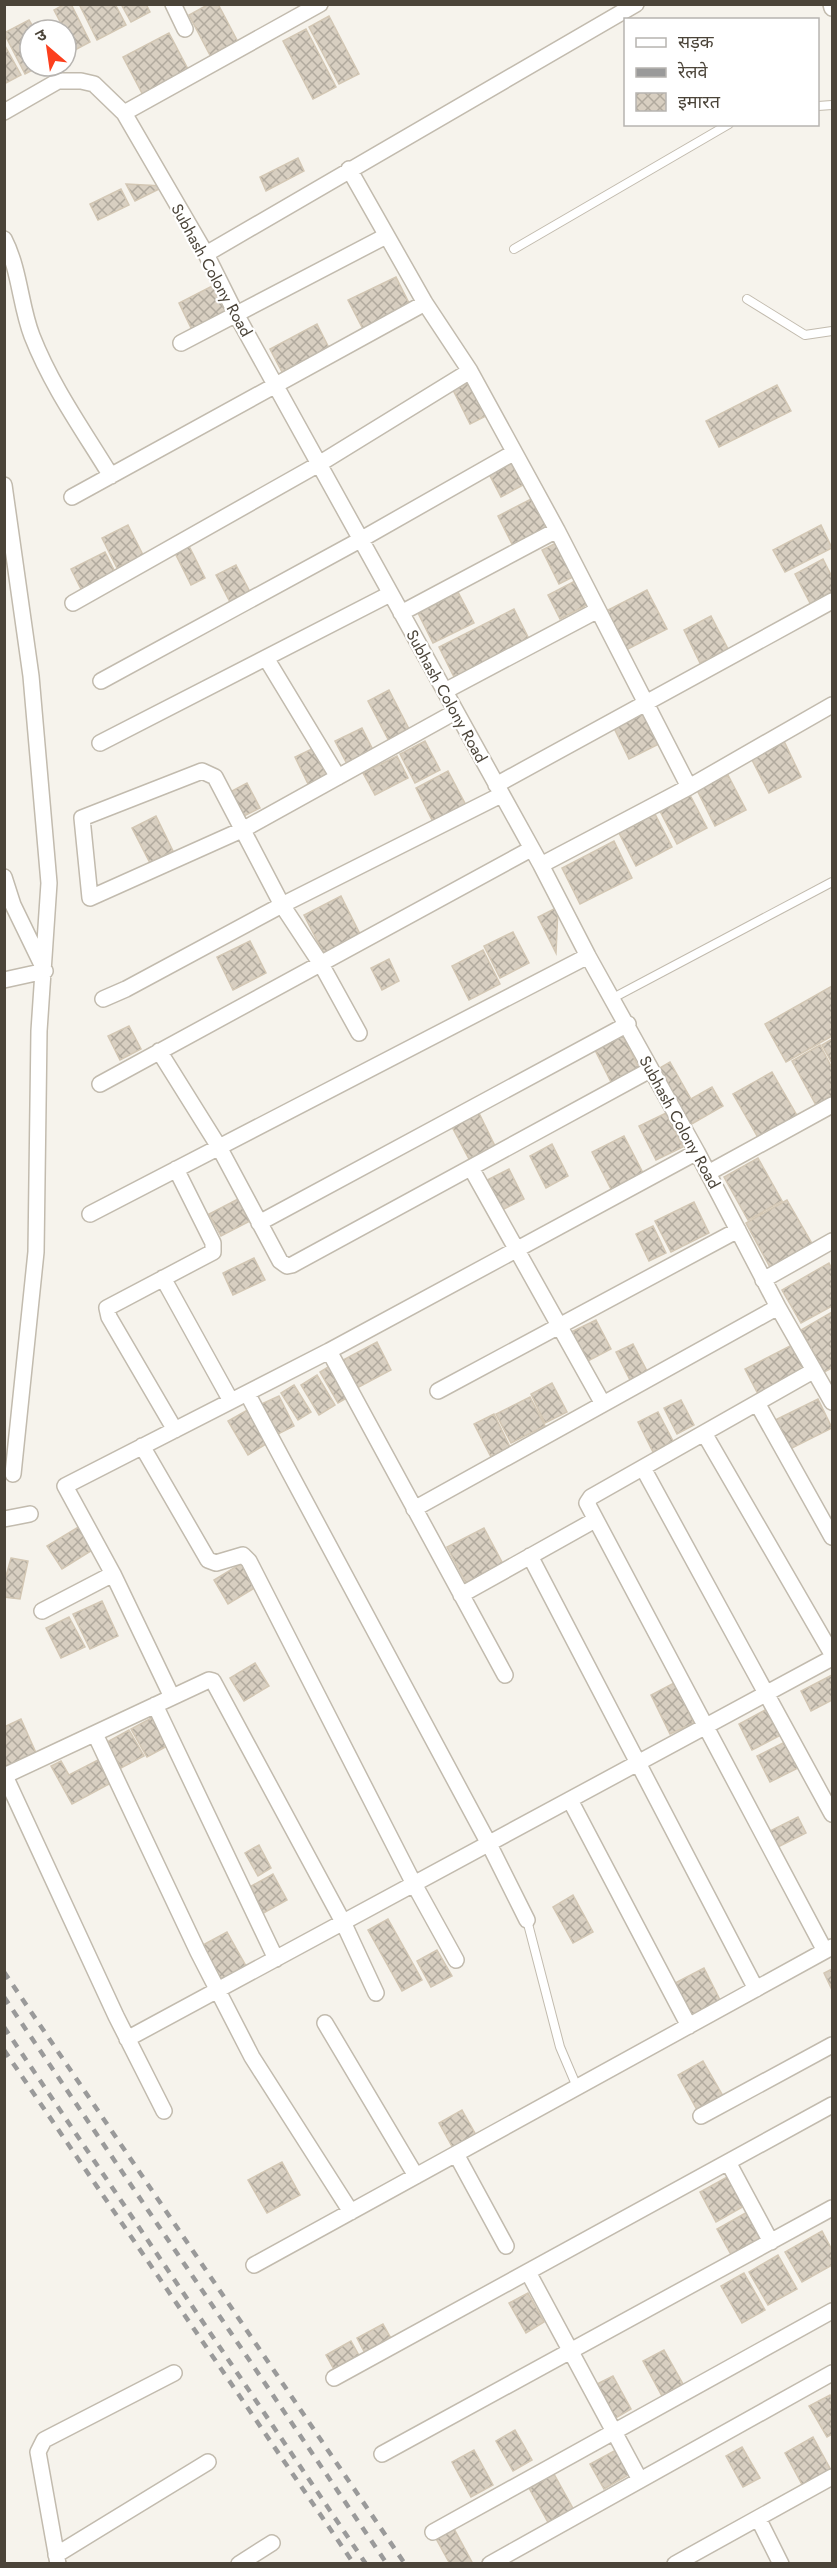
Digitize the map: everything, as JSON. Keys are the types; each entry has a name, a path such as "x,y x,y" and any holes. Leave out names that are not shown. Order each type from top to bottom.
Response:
{"street":[{"path":"173,4 185,28"},
{"path":"124,113 320,4"},
{"path":"206,254 636,4"},
{"name":"Subhash Colony Road","path":"4,112 58,81 81,81 94,84 124,113 206,254 236,314 360,540 542,865 588,956 628,1024 650,1070 697,1152 763,1280 822,1376 832,1402"},
{"path":"349,169 425,303 470,371 557,530 689,787"},
{"path":"181,344 386,236"},
{"path":"4,239 11,252 31,333 45,368 111,476"},
{"path":"72,497 425,303"},
{"path":"73,603 319,464 470,371"},
{"path":"100,681 360,540 513,453"},
{"path":"4,485 31,676 48,872 45,971 39,1031 36,1252 13,1474"},
{"path":"401,613 557,530"},
{"path":"99,743 390,594"},
{"path":"103,999 126,989 498,790 646,703 832,601"},
{"path":"444,692 598,610"},
{"path":"266,658 338,777"},
{"path":"542,865 689,787 832,705"},
{"path":"359,1033 321,964 282,905 244,829 215,777 202,771 82,818 90,898 244,829 455,712"},
{"path":"100,1084 531,849"},
{"path":"4,878 13,904 45,971"},
{"path":"90,1214 588,956"},
{"path":"4,980 45,971"},
{"path":"259,1223 628,1024"},
{"path":"159,1052 219,1147 280,1261 286,1266 292,1266 650,1070"},
{"path":"708,1173 832,1105"},
{"path":"172,1697 113,1574 65,1486 329,1351 697,1152"},
{"path":"471,1168 518,1248 603,1404"},
{"path":"174,1430 108,1314 107,1308 209,1255 214,1248 177,1169"},
{"path":"438,1391 738,1230"},
{"path":"763,1280 832,1241"},
{"path":"163,1278 231,1401"},
{"path":"414,1509 778,1307"},
{"path":"329,1351 505,1675"},
{"path":"254,2265 829,1949 705,1728 588,1507 589,1500 704,1432 757,1403 822,1376"},
{"path":"247,1393 489,1844 527,1920"},
{"path":"757,1403 832,1537"},
{"path":"127,2039 766,1695 832,1656 704,1432"},
{"path":"142,1446 208,1560 216,1563 243,1555 249,1561 414,1884 456,1960"},
{"path":"643,1468 832,1814"},
{"path":"4,1519 30,1514"},
{"path":"461,1595 595,1520"},
{"path":"530,1556 756,1989"},
{"path":"42,1611 113,1574"},
{"path":"164,2111 127,2039 5,1776 209,1680 216,1683 343,1922 376,1993"},
{"path":"155,1705 276,1959"},
{"path":"95,1734 252,2057 351,2212"},
{"path":"570,1800 689,2026"},
{"path":"325,2024 416,2176"},
{"path":"701,2116 832,2045"},
{"path":"334,2378 832,2105"},
{"path":"456,2154 506,2246"},
{"path":"728,2162 771,2242"},
{"path":"382,2454 832,2208"},
{"path":"528,2272 640,2480"},
{"path":"433,2532 832,2311"},
{"path":"174,2373 44,2440 39,2446 38,2452 57,2559 208,2462"},
{"path":"490,2564 832,2373"},
{"path":"681,2562 832,2477"},
{"path":"758,2518 782,2564"},
{"path":"239,2564 272,2543"}],"lane":[{"path":"514,249 726,126"},
{"path":"747,299 805,335 832,331"},
{"path":"613,998 832,882"},
{"path":"527,1920 560,2047 577,2087"}],"building":[{"path":"65,4 71,4 78,18 58,18 54,10"},
{"path":"79,4 115,4 126,25 97,40"},
{"path":"121,4 146,4 150,12 131,22"},
{"path":"209,4 218,4 239,44 212,59 189,15"},
{"path":"329,16 359,74 339,84 309,27"},
{"path":"78,18 90,42 78,48"},
{"path":"18,26 18,60 4,33"},
{"path":"306,29 336,87 313,99 283,41"},
{"path":"169,33 190,73 144,97 123,57"},
{"path":"4,44 18,70 18,77 4,84"},
{"path":"298,158 304,171 266,191 260,177"},
{"path":"126,184 165,186 135,201"},
{"path":"121,189 129,205 98,220 90,204"},
{"path":"396,277 412,309 365,333 348,300"},
{"path":"218,283 232,312 193,332 179,303"},
{"path":"317,324 329,348 282,372 270,349"},
{"path":"473,380 490,414 470,424 453,390"},
{"path":"777,385 791,411 719,447 706,421"},
{"path":"514,462 525,484 501,497 489,474"},
{"path":"535,497 552,529 514,548 498,516"},
{"path":"128,525 143,555 117,568 102,538"},
{"path":"821,525 832,548 785,572 773,550"},
{"path":"556,543 573,577 559,584 542,550"},
{"path":"188,544 205,578 191,585 174,551"},
{"path":"105,552 115,572 81,589 71,569"},
{"path":"823,559 832,577 832,594 811,605 795,574"},
{"path":"236,565 251,594 231,604 216,575"},
{"path":"575,581 587,605 560,619 548,595"},
{"path":"647,590 667,629 626,650 606,611"},
{"path":"458,592 474,623 433,643 418,613"},
{"path":"514,609 529,639 454,677 439,647"},
{"path":"711,616 728,649 700,663 684,630"},
{"path":"389,690 410,731 389,741 368,701"},
{"path":"644,710 661,743 629,759 613,726"},
{"path":"362,728 373,750 347,764 335,741"},
{"path":"425,741 440,770 415,783 400,754"},
{"path":"784,741 801,777 769,793 751,758"},
{"path":"318,746 332,774 309,786 295,757"},
{"path":"397,756 408,778 375,795 363,773"},
{"path":"448,771 468,809 435,826 416,788"},
{"path":"728,775 746,810 715,826 697,790"},
{"path":"247,783 260,808 242,817 230,792"},
{"path":"690,795 707,828 677,844 660,811"},
{"path":"655,814 672,847 636,866 619,833"},
{"path":"156,816 173,851 150,863 132,828"},
{"path":"614,841 632,878 580,904 562,868"},
{"path":"341,896 361,936 324,954 304,915"},
{"path":"558,907 556,953 538,917"},
{"path":"513,932 529,963 500,978 484,946"},
{"path":"250,941 266,973 233,990 217,957"},
{"path":"483,950 500,984 469,1000 452,966"},
{"path":"389,959 399,981 382,990 371,968"},
{"path":"832,986 832,1036 786,1062 765,1024"},
{"path":"129,1026 141,1049 120,1060 108,1036"},
{"path":"623,1036 640,1070 612,1084 595,1050"},
{"path":"832,1039 832,1063 822,1045"},
{"path":"820,1045 832,1068 832,1098 817,1107 792,1061"},
{"path":"670,1062 691,1099 712,1087 723,1106 690,1125 658,1069"},
{"path":"772,1072 799,1119 760,1141 733,1094"},
{"path":"477,1109 495,1146 469,1159 450,1123"},
{"path":"666,1113 683,1147 656,1160 639,1126"},
{"path":"624,1136 643,1173 611,1189 592,1152"},
{"path":"552,1144 568,1176 546,1188 530,1156"},
{"path":"758,1158 782,1201 748,1220 724,1177"},
{"path":"509,1169 524,1199 502,1210 487,1180"},
{"path":"240,1198 252,1220 221,1236 209,1214"},
{"path":"787,1200 814,1247 772,1271 746,1223"},
{"path":"694,1202 709,1233 671,1252 655,1221"},
{"path":"653,1226 666,1253 649,1261 636,1234"},
{"path":"254,1258 265,1280 233,1295 223,1273"},
{"path":"829,1263 832,1269 832,1306 801,1323 782,1290"},
{"path":"832,1312 832,1368 824,1372 801,1330"},
{"path":"596,1320 611,1349 586,1362 571,1332"},
{"path":"377,1342 391,1370 357,1388 343,1360"},
{"path":"633,1344 648,1373 631,1382 616,1352"},
{"path":"794,1344 807,1369 758,1394 745,1369"},
{"path":"333,1364 352,1395 338,1403 320,1372"},
{"path":"317,1375 335,1405 319,1415 301,1385"},
{"path":"552,1383 567,1412 545,1423 531,1394"},
{"path":"294,1385 311,1412 298,1420 281,1393"},
{"path":"279,1396 294,1426 274,1436 259,1405"},
{"path":"530,1397 545,1426 511,1443 496,1414"},
{"path":"818,1399 832,1428 788,1450 773,1421"},
{"path":"681,1400 694,1425 677,1434 664,1408"},
{"path":"251,1408 271,1441 248,1455 228,1421"},
{"path":"658,1412 673,1441 653,1452 638,1422"},
{"path":"494,1414 510,1447 491,1457 474,1424"},
{"path":"80,1526 94,1549 62,1569 47,1546"},
{"path":"484,1528 503,1564 466,1583 447,1547"},
{"path":"11,1558 28,1561 20,1599 4,1597 4,1583"},
{"path":"242,1563 256,1587 228,1604 214,1580"},
{"path":"102,1601 118,1636 90,1649 73,1614"},
{"path":"69,1617 85,1647 61,1658 46,1628"},
{"path":"255,1663 269,1686 244,1701 230,1678"},
{"path":"832,1675 832,1700 811,1711 801,1691"},
{"path":"674,1683 694,1723 670,1734 651,1695"},
{"path":"767,1709 781,1735 752,1750 739,1724"},
{"path":"155,1716 171,1744 147,1757 131,1729"},
{"path":"21,1719 36,1753 4,1768 4,1727"},
{"path":"129,1730 144,1756 121,1768 107,1742"},
{"path":"787,1741 800,1767 770,1782 757,1756"},
{"path":"98,1760 111,1783 72,1804 51,1766 61,1761 69,1775"},
{"path":"798,1817 806,1833 772,1850 764,1834"},
{"path":"259,1845 271,1868 258,1876 245,1853"},
{"path":"273,1874 287,1900 260,1915 246,1889"},
{"path":"573,1895 593,1932 573,1943 553,1907"},
{"path":"388,1919 422,1980 402,1991 368,1930"},
{"path":"227,1932 246,1966 220,1980 201,1946"},
{"path":"437,1950 452,1976 431,1987 417,1961"},
{"path":"704,1968 721,2002 692,2017 675,1983"},
{"path":"832,1969 832,1990 824,1973"},
{"path":"703,2061 723,2096 697,2110 678,2075"},
{"path":"462,2110 476,2135 453,2148 439,2123"},
{"path":"282,2162 300,2195 267,2213 248,2180"},
{"path":"729,2176 746,2205 716,2222 700,2192"},
{"path":"749,2211 766,2242 734,2260 717,2229"},
{"path":"822,2231 832,2250 832,2265 802,2282 785,2252"},
{"path":"778,2255 797,2289 768,2305 749,2272"},
{"path":"744,2273 765,2310 742,2323 721,2286"},
{"path":"528,2293 544,2322 526,2333 509,2303"},
{"path":"383,2324 393,2342 367,2357 357,2338"},
{"path":"351,2341 361,2359 336,2373 326,2355"},
{"path":"664,2350 683,2384 662,2396 643,2361"},
{"path":"613,2376 631,2409 614,2419 595,2385"},
{"path":"830,2395 832,2434 827,2437 809,2406"},
{"path":"515,2430 532,2460 513,2471 496,2441"},
{"path":"813,2437 832,2472 805,2490 785,2453"},
{"path":"742,2447 760,2478 743,2487 726,2456"},
{"path":"474,2450 493,2485 471,2497 452,2462"},
{"path":"616,2450 630,2474 604,2489 590,2464"},
{"path":"554,2474 575,2512 550,2526 529,2488"},
{"path":"452,2525 473,2564 450,2564 434,2535"}],"railway":[{"path":"4,1972 405,2564"},
{"path":"4,1997 387,2564"},
{"path":"4,2027 366,2564"},
{"path":"4,2050 354,2564"}]}
